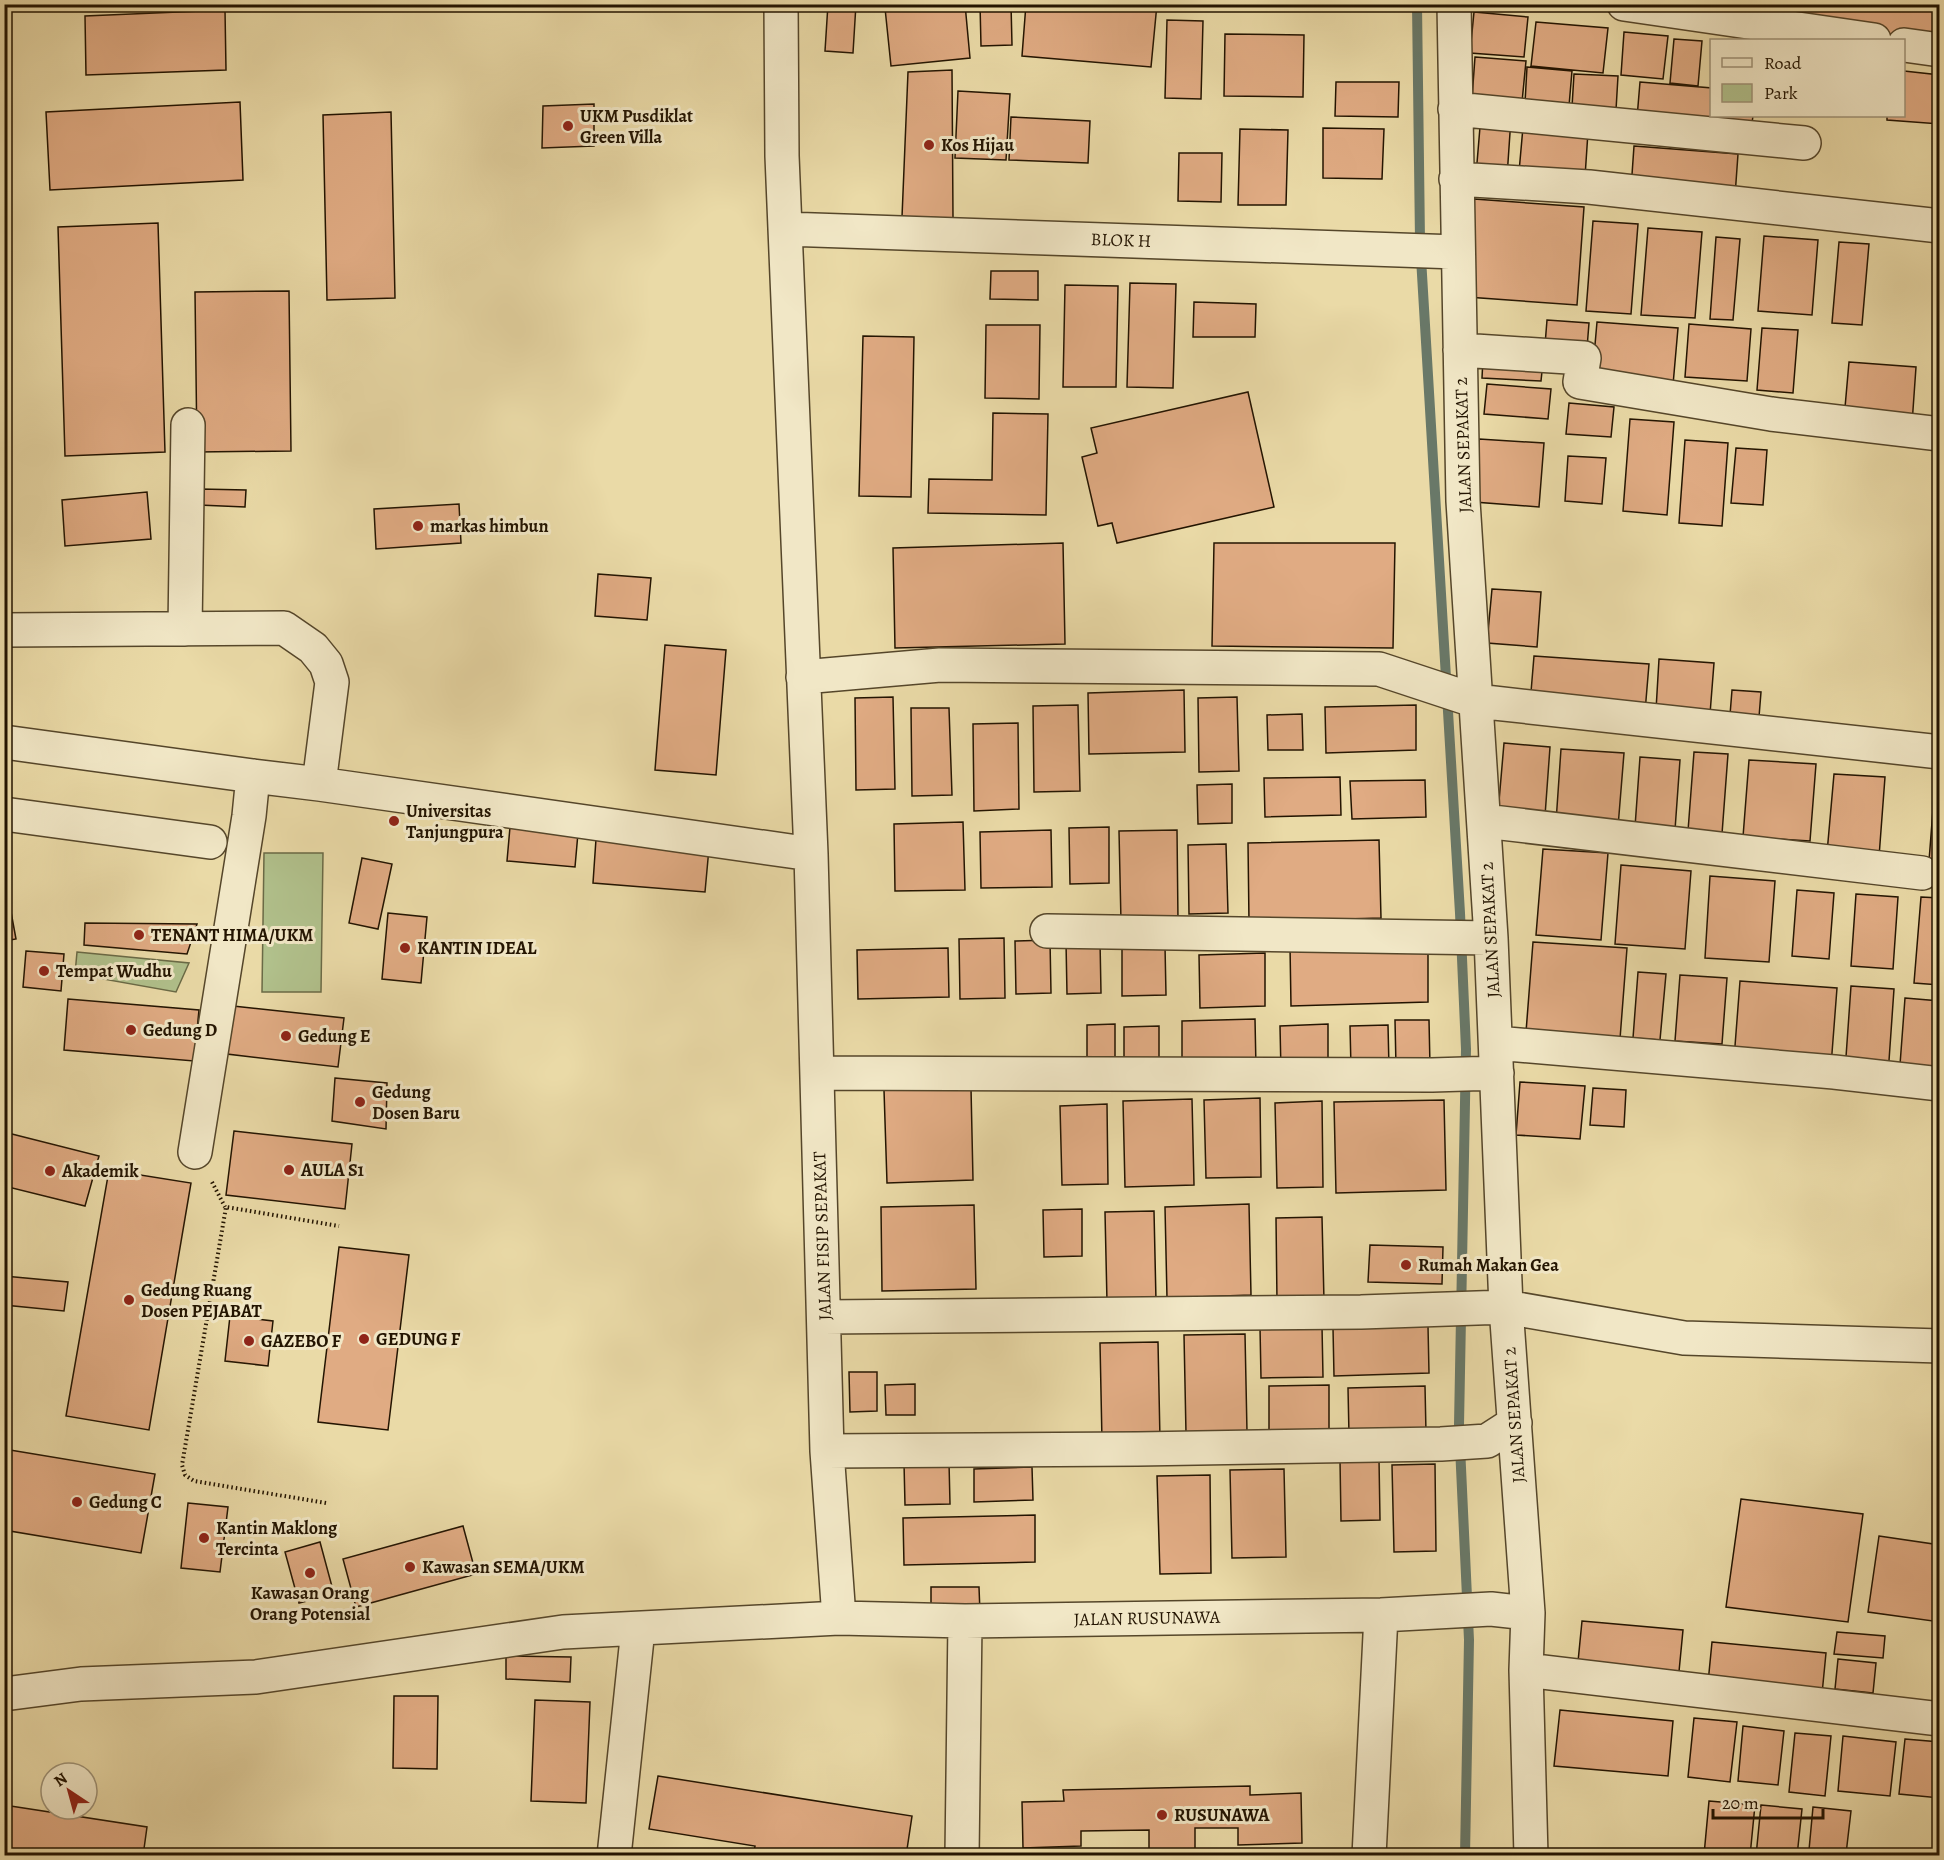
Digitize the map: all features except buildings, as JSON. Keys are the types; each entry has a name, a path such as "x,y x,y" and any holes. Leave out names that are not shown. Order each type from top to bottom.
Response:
{"street":[{"name":"JALAN FISIP SEPAKAT","path":"781,4 782,156 811,854 827,1451 839,1618"},
{"name":"JALAN SEPAKAT 2","path":"1454,4 1456,179 1450,252 1460,350 1463,501 1484,821 1483,937 1490,1063 1495,1307 1515,1423 1528,1613 1526,1670 1531,1856"},
{"path":"1624,4 1867,39"},
{"path":"1905,45 1940,50"},
{"path":"1455,109 1804,144"},
{"path":"1456,179 1589,187 1940,226"},
{"name":"BLOK H","path":"785,229 1450,252"},
{"path":"1460,350 1584,358 1580,382 1771,414 1940,434"},
{"path":"185,629 188,425"},
{"path":"4,630 284,628 313,648 326,664 332,682 319,784"},
{"path":"803,677 952,665 1378,669 1476,701 1940,753"},
{"path":"4,742 811,854"},
{"path":"195,1152 249,816 253,776"},
{"path":"4,814 210,842"},
{"path":"1484,821 1922,873"},
{"path":"1047,931 1483,937"},
{"path":"817,1073 1432,1075 1490,1063 1833,1072 1940,1084"},
{"path":"824,1317 1361,1312 1495,1307 1684,1338 1940,1346"},
{"path":"827,1451 1441,1444 1487,1441 1515,1423"},
{"name":"JALAN RUSUNAWA","path":"4,1694 81,1684 256,1677 563,1632 839,1618 965,1621 1381,1615 1491,1609 1528,1613"},
{"path":"1370,1856 1381,1615"},
{"path":"962,1856 965,1621"},
{"path":"614,1856 638,1629"},
{"path":"1526,1670 1940,1719"}],"path":[{"path":"326,1503 194,1481 185,1475 182,1465 226,1207 339,1226"}],"green space":[{"path":"264,853 323,853 321,992 262,992"},
{"path":"77,952 189,963 176,992 75,974"}],"waterway":[{"path":"1417,4 1420,241 1466,1049 1459,1425 1469,1640 1465,1856"}],"place":[{"name":"UKM Pusdiklat Green Villa","path":"568,126"},
{"name":"Kos Hijau","path":"929,145"},
{"name":"markas himbun","path":"418,526"},
{"name":"Universitas Tanjungpura","path":"394,821"},
{"name":"TENANT HIMA/UKM","path":"139,935"},
{"name":"KANTIN IDEAL","path":"405,948"},
{"name":"Tempat Wudhu","path":"44,971"},
{"name":"Gedung D","path":"131,1030"},
{"name":"Gedung E","path":"286,1036"},
{"name":"Gedung Dosen Baru","path":"360,1102"},
{"name":"AULA S1","path":"289,1170"},
{"name":"Akademik","path":"50,1171"},
{"name":"Rumah Makan Gea","path":"1406,1265"},
{"name":"Gedung Ruang Dosen PEJABAT","path":"129,1300"},
{"name":"GEDUNG F","path":"364,1339"},
{"name":"GAZEBO F","path":"249,1341"},
{"name":"Gedung C","path":"77,1502"},
{"name":"Kantin Maklong Tercinta","path":"204,1538"},
{"name":"Kawasan SEMA/UKM","path":"410,1567"},
{"name":"Kawasan Orang Orang Potensial","path":"310,1573"},
{"name":"RUSUNAWA","path":"1162,1815"}]}
